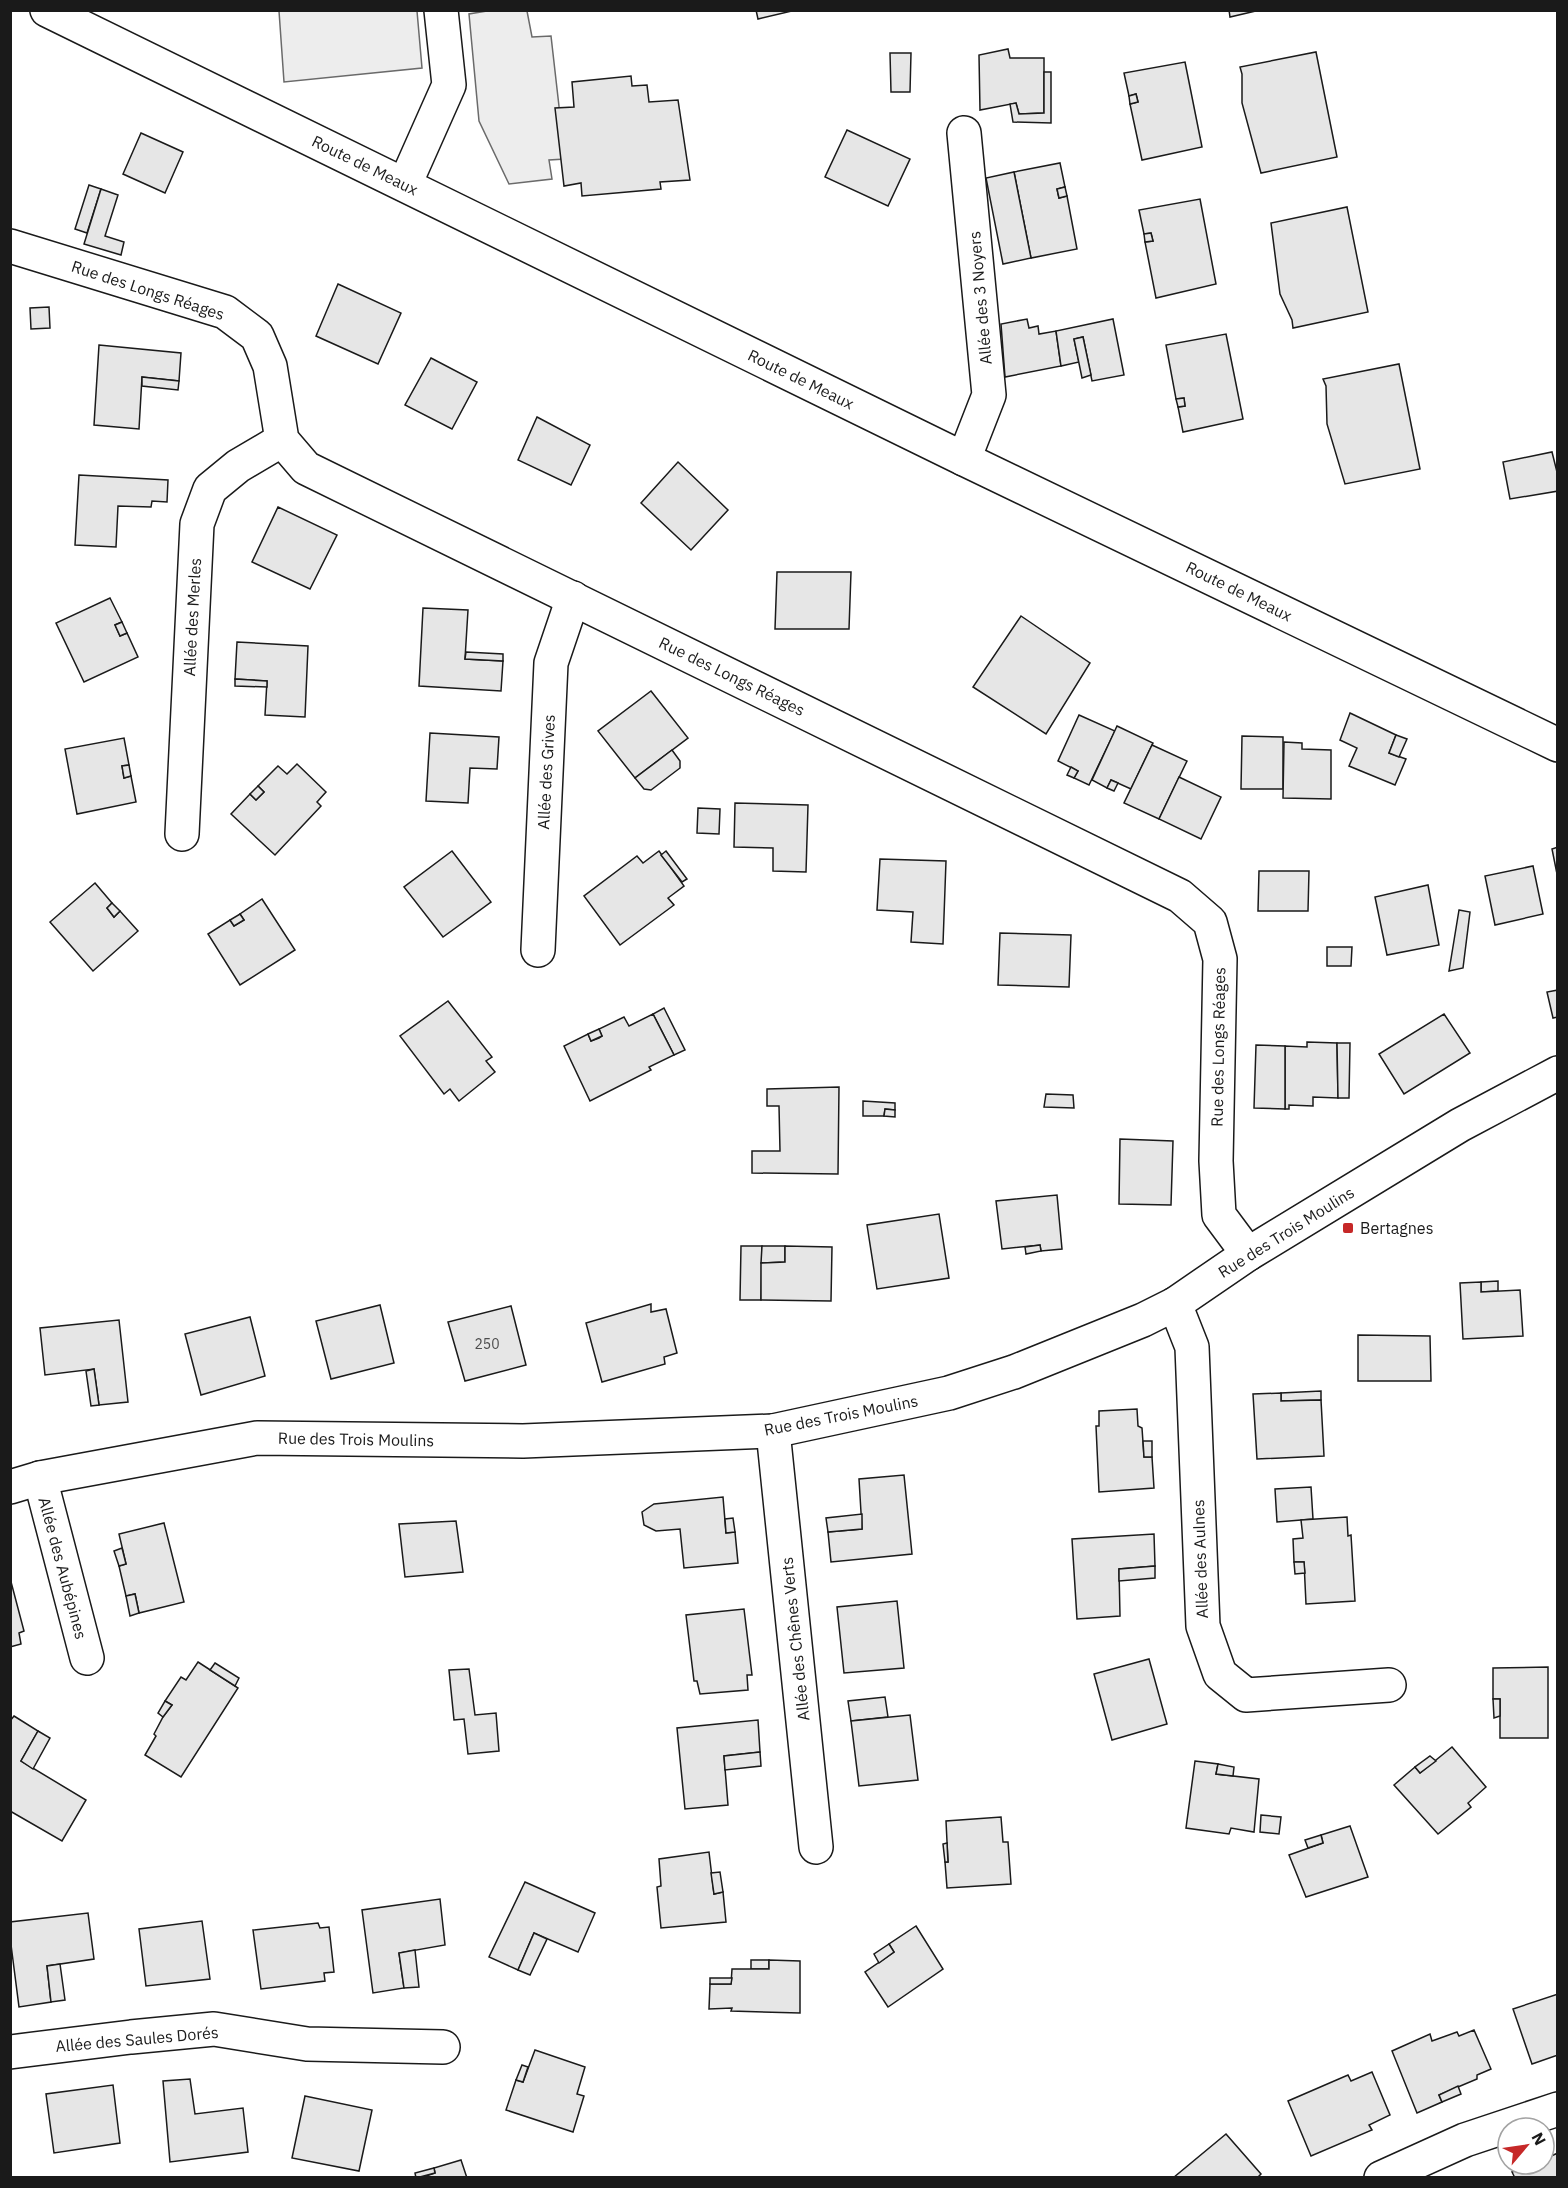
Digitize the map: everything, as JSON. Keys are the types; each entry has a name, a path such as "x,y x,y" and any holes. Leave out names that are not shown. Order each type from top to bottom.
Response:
{"street":[{"name":"Route de Meaux","path":"47,10 964,459 1557,745"},
{"path":"405,184 448,85 441,10"},
{"name":"Allée des 3 Noyers","path":"964,133 989,395 964,459"},
{"name":"Rue des Longs Réages","path":"10,246 225,312 257,336 270,366 282,440 306,468 1180,896 1210,922 1220,959 1216,1161 1219,1215 1248,1254"},
{"name":"Allée des Merles","path":"182,834 197,524 210,489 238,466 282,440"},
{"name":"Allée des Grives","path":"538,950 551,663 573,598"},
{"name":"Rue des Trois Moulins","path":"25,1483 257,1438 523,1441 773,1431 949,1394 1014,1372 1143,1320 1175,1304 1248,1254 1460,1125 1557,1073"},
{"name":"Allée des Aulnes","path":"1175,1304 1192,1347 1203,1626 1220,1674 1246,1695 1389,1685"},
{"name":"Allée des Chênes Verts","path":"773,1431 816,1847"},
{"name":"Allée des Aubépines","path":"25,1483 87,1658"},
{"name":"Allée des Saules Dorés","path":"10,2052 214,2029 307,2044 444,2047"},
{"path":"1381,2178 1465,2140 1557,2109"}],"shaded area":[{"path":"493,10 527,11 532,37 551,36 565,159 549,160 552,179 509,184 479,121 469,14"},
{"path":"279,11 417,11 422,68 284,82"}],"building":[{"path":"756,10 796,10 758,19"},
{"path":"1229,10 1260,10 1230,17"},
{"path":"1008,49 1010,58 1044,58 1044,113 1019,114 1016,103 980,110 979,55"},
{"path":"1316,52 1337,157 1261,173 1242,103 1240,67"},
{"path":"890,53 911,53 910,92 891,92"},
{"path":"1185,62 1202,147 1142,160 1130,104 1138,102 1136,94 1129,96 1124,73"},
{"path":"1044,72 1051,72 1051,123 1013,122 1010,104 1016,103 1019,114 1044,113"},
{"path":"631,76 632,86 647,85 649,102 678,100 690,180 660,182 661,189 582,196 581,183 564,186 555,108 574,107 572,82"},
{"path":"1136,94 1138,102 1130,104 1129,96"},
{"path":"847,130 910,159 888,206 825,177"},
{"path":"141,133 183,152 165,193 123,174"},
{"path":"1060,163 1065,187 1057,189 1059,198 1067,196 1077,249 1031,258 1014,172"},
{"path":"1014,172 1031,258 1003,264 986,178"},
{"path":"89,185 101,189 87,233 75,229"},
{"path":"1065,187 1067,196 1059,198 1057,189"},
{"path":"101,189 118,195 105,236 124,242 121,255 84,244"},
{"path":"1200,199 1216,284 1156,298 1145,242 1153,241 1151,233 1144,234 1139,210"},
{"path":"1347,207 1368,312 1293,328 1292,320 1280,294 1271,223"},
{"path":"1151,233 1153,241 1145,242 1144,234"},
{"path":"338,284 401,313 378,364 316,336"},
{"path":"49,307 50,328 31,329 30,308"},
{"path":"1027,319 1029,328 1038,326 1039,334 1056,331 1061,366 1005,377 1001,324"},
{"path":"1113,319 1124,375 1092,381 1083,337 1074,339 1079,362 1061,366 1056,331"},
{"path":"1226,334 1243,419 1183,432 1178,407 1185,406 1184,398 1176,399 1166,345"},
{"path":"1083,337 1091,375 1082,378 1074,339"},
{"path":"99,345 181,353 179,381 142,377 139,429 94,425"},
{"path":"431,358 477,382 452,429 405,405"},
{"path":"1399,364 1420,469 1345,484 1327,424 1326,386 1323,379"},
{"path":"142,377 179,381 178,390 142,386"},
{"path":"1184,398 1185,406 1178,407 1176,399"},
{"path":"537,417 590,445 571,485 518,460"},
{"path":"1552,452 1558,476 1558,491 1510,499 1503,462"},
{"path":"678,462 728,510 691,550 641,503"},
{"path":"79,475 168,480 167,502 152,501 151,507 118,506 116,547 75,545"},
{"path":"278,507 337,535 310,589 252,562"},
{"path":"777,572 851,572 849,629 775,629"},
{"path":"110,598 122,622 115,625 120,636 127,633 138,657 84,682 56,623"},
{"path":"423,608 468,610 465,659 503,661 501,691 419,686"},
{"path":"1021,616 1090,663 1046,734 973,687"},
{"path":"122,622 127,633 120,636 115,625"},
{"path":"237,642 308,646 305,717 265,715 267,681 235,679"},
{"path":"466,652 503,654 503,661 465,659"},
{"path":"235,679 267,681 267,687 235,686"},
{"path":"651,691 688,738 635,778 598,731"},
{"path":"1350,713 1396,735 1389,753 1406,759 1395,785 1349,766 1357,748 1340,740"},
{"path":"1079,715 1115,731 1089,785 1074,778 1078,771 1058,761"},
{"path":"1117,726 1153,743 1131,789 1111,780 1107,788 1092,780"},
{"path":"430,733 499,737 497,769 470,768 468,803 426,801"},
{"path":"1396,735 1407,739 1399,757 1389,753"},
{"path":"1242,736 1283,737 1283,789 1241,789"},
{"path":"124,738 129,765 122,766 124,778 131,776 136,802 77,814 65,749"},
{"path":"1284,742 1302,743 1302,749 1331,750 1331,799 1283,798"},
{"path":"1152,745 1187,761 1159,819 1124,803"},
{"path":"672,750 680,761 680,768 651,790 644,789 635,778"},
{"path":"297,764 326,792 317,802 321,806 275,855 231,814 250,794 256,800 264,792 258,786 278,766 287,774"},
{"path":"129,765 131,776 124,778 122,766"},
{"path":"1071,767 1078,771 1074,778 1067,775"},
{"path":"1179,777 1221,797 1201,839 1159,819"},
{"path":"1111,780 1118,783 1114,791 1107,788"},
{"path":"258,786 264,792 256,800 250,794"},
{"path":"735,803 808,805 806,872 773,871 773,848 734,847"},
{"path":"698,808 720,809 719,834 697,833"},
{"path":"1558,847 1558,879 1552,849"},
{"path":"452,851 491,902 443,937 404,887"},
{"path":"659,851 684,886 668,898 674,905 620,945 584,896 637,856 643,863"},
{"path":"666,851 687,879 682,882 661,855"},
{"path":"880,859 946,861 943,944 911,942 913,912 877,910"},
{"path":"1533,866 1543,914 1495,925 1485,876"},
{"path":"1259,871 1309,871 1308,911 1258,911"},
{"path":"95,883 112,903 107,908 114,917 120,911 138,931 93,971 50,922"},
{"path":"1428,885 1439,945 1387,955 1375,897"},
{"path":"262,899 295,950 240,985 208,934 230,920 234,926 244,920 240,914"},
{"path":"112,903 120,911 114,917 107,908"},
{"path":"1459,910 1470,912 1463,968 1449,971"},
{"path":"240,914 244,920 234,926 230,920"},
{"path":"1000,933 1071,935 1069,987 998,985"},
{"path":"1327,947 1352,947 1351,966 1327,966"},
{"path":"1558,990 1558,1017 1553,1018 1547,992"},
{"path":"448,1001 492,1057 486,1061 495,1072 459,1101 450,1089 444,1094 400,1036"},
{"path":"664,1008 685,1050 674,1055 653,1014"},
{"path":"653,1014 674,1055 649,1067 651,1070 590,1101 564,1046 588,1034 591,1041 599,1038 602,1036 599,1029 624,1017 629,1026"},
{"path":"1444,1014 1470,1053 1404,1094 1379,1054"},
{"path":"599,1029 602,1036 591,1041 588,1034"},
{"path":"1307,1042 1337,1043 1338,1098 1313,1097 1313,1106 1289,1105 1289,1109 1285,1109 1285,1046 1307,1047"},
{"path":"1337,1043 1350,1043 1349,1098 1338,1098"},
{"path":"1256,1045 1285,1046 1285,1109 1254,1108"},
{"path":"839,1087 838,1174 752,1173 752,1151 780,1151 779,1106 767,1106 767,1089"},
{"path":"1046,1094 1073,1095 1074,1108 1044,1107"},
{"path":"863,1101 895,1103 895,1110 885,1109 884,1116 863,1116"},
{"path":"885,1109 895,1110 895,1117 884,1116"},
{"path":"1120,1139 1173,1141 1171,1205 1119,1204"},
{"path":"1057,1195 1062,1249 1041,1251 1040,1245 1002,1249 996,1201"},
{"path":"939,1214 949,1278 877,1289 867,1225"},
{"path":"1040,1245 1041,1251 1026,1254 1025,1247"},
{"path":"741,1246 762,1246 761,1300 740,1300"},
{"path":"762,1246 785,1246 785,1262 761,1263"},
{"path":"785,1246 832,1247 831,1301 761,1300 761,1263 785,1262"},
{"path":"1498,1281 1498,1291 1481,1292 1481,1282"},
{"path":"1481,1282 1481,1292 1520,1290 1523,1336 1463,1339 1460,1283"},
{"path":"651,1304 651,1312 666,1309 677,1353 664,1357 665,1364 602,1382 586,1323"},
{"path":"380,1305 394,1363 331,1379 316,1321"},
{"path":"511,1306 526,1365 465,1381 448,1322"},
{"path":"250,1317 265,1376 201,1395 185,1334"},
{"path":"119,1320 128,1402 99,1405 94,1369 45,1375 40,1328"},
{"path":"1358,1335 1430,1336 1431,1381 1358,1381"},
{"path":"94,1369 99,1405 91,1406 86,1371"},
{"path":"1321,1391 1321,1400 1281,1401 1281,1393"},
{"path":"1281,1393 1281,1401 1321,1400 1324,1456 1257,1459 1253,1394"},
{"path":"1137,1409 1138,1426 1142,1428 1144,1457 1152,1457 1154,1488 1099,1492 1096,1426 1099,1426 1099,1411"},
{"path":"1143,1441 1152,1441 1152,1457 1144,1457"},
{"path":"904,1475 912,1554 831,1562 828,1532 862,1529 859,1479"},
{"path":"1311,1487 1313,1519 1277,1522 1275,1489"},
{"path":"723,1497 726,1533 735,1532 738,1563 684,1568 680,1529 656,1531 644,1525 642,1512 654,1504"},
{"path":"862,1514 862,1529 828,1532 826,1518"},
{"path":"1347,1517 1348,1536 1351,1535 1355,1601 1306,1604 1304,1562 1294,1562 1293,1539 1303,1538 1301,1520"},
{"path":"733,1518 735,1532 726,1533 725,1519"},
{"path":"456,1521 463,1572 405,1577 399,1524"},
{"path":"164,1523 184,1602 139,1613 135,1594 126,1596 119,1566 126,1564 119,1534"},
{"path":"1154,1534 1155,1566 1119,1569 1120,1616 1077,1619 1072,1539"},
{"path":"122,1548 126,1564 119,1566 114,1551"},
{"path":"1294,1562 1304,1562 1305,1573 1295,1574"},
{"path":"1155,1566 1155,1578 1119,1581 1119,1569"},
{"path":"10,1578 24,1631 19,1633 21,1644 10,1647"},
{"path":"135,1594 139,1613 130,1616 126,1596"},
{"path":"897,1601 904,1668 844,1673 837,1607"},
{"path":"744,1609 752,1675 747,1675 748,1690 700,1694 697,1681 694,1681 686,1615"},
{"path":"1149,1659 1167,1724 1112,1740 1094,1674"},
{"path":"198,1662 238,1688 181,1777 145,1755 156,1736 154,1734 163,1717 172,1705 165,1701 181,1677 186,1680"},
{"path":"215,1663 239,1678 235,1686 210,1670"},
{"path":"1548,1667 1548,1738 1500,1738 1500,1699 1493,1699 1493,1668"},
{"path":"469,1669 475,1715 496,1713 499,1751 468,1754 464,1719 454,1720 449,1670"},
{"path":"885,1697 888,1717 851,1721 848,1701"},
{"path":"1493,1699 1500,1699 1500,1716 1494,1718"},
{"path":"165,1701 172,1705 163,1717 158,1713"},
{"path":"910,1715 918,1780 859,1786 851,1721"},
{"path":"14,1716 38,1731 21,1761 86,1800 62,1841 10,1811 10,1721"},
{"path":"758,1720 760,1752 724,1756 728,1805 685,1809 677,1728"},
{"path":"38,1731 50,1738 33,1769 21,1761"},
{"path":"1452,1747 1486,1787 1468,1803 1471,1807 1438,1834 1394,1785 1415,1767 1420,1773"},
{"path":"760,1752 761,1766 725,1770 724,1756"},
{"path":"1430,1756 1436,1761 1420,1773 1415,1767"},
{"path":"1195,1761 1218,1764 1216,1774 1259,1779 1254,1832 1231,1828 1229,1834 1186,1828"},
{"path":"1218,1764 1234,1767 1233,1776 1216,1774"},
{"path":"1261,1815 1281,1817 1279,1834 1260,1832"},
{"path":"1001,1817 1003,1842 1008,1842 1011,1884 947,1888 946,1821"},
{"path":"1350,1826 1368,1877 1306,1897 1289,1855 1323,1843 1321,1835"},
{"path":"1321,1835 1323,1843 1308,1848 1305,1840"},
{"path":"947,1843 948,1862 945,1862 943,1844"},
{"path":"709,1852 714,1894 723,1892 726,1922 661,1928 657,1887 661,1886 659,1859"},
{"path":"720,1872 723,1892 714,1894 711,1873"},
{"path":"525,1882 595,1913 578,1952 534,1933 518,1970 489,1957"},
{"path":"440,1899 445,1945 399,1953 404,1988 373,1993 362,1910"},
{"path":"88,1913 94,1959 47,1966 51,2002 19,2007 10,1922"},
{"path":"202,1921 210,1979 146,1986 139,1929"},
{"path":"318,1923 320,1928 329,1927 334,1972 324,1973 325,1981 261,1989 253,1930"},
{"path":"916,1926 943,1969 888,2007 865,1972 894,1952 889,1944"},
{"path":"534,1933 547,1939 530,1975 518,1970"},
{"path":"889,1944 894,1952 879,1963 874,1954"},
{"path":"415,1950 419,1987 404,1988 399,1953"},
{"path":"751,1960 769,1960 769,1969 751,1969"},
{"path":"769,1960 800,1961 800,2013 731,2011 732,2008 709,2009 710,1984 731,1984 732,1969 769,1969"},
{"path":"60,1964 65,2000 51,2002 47,1966"},
{"path":"710,1978 732,1978 731,1984 710,1984"},
{"path":"1558,1994 1558,2055 1532,2064 1513,2009"},
{"path":"1474,2030 1491,2069 1477,2075 1477,2079 1439,2095 1442,2102 1417,2113 1392,2051 1430,2034 1432,2041 1457,2032 1459,2036"},
{"path":"535,2050 585,2067 577,2094 584,2096 573,2132 506,2110 516,2080 523,2082"},
{"path":"522,2065 528,2067 523,2082 516,2080"},
{"path":"1372,2072 1390,2115 1369,2125 1372,2130 1311,2156 1288,2101 1348,2075 1351,2081"},
{"path":"190,2079 195,2114 243,2108 248,2152 170,2162 163,2081"},
{"path":"113,2085 120,2143 54,2153 46,2094"},
{"path":"1458,2086 1461,2094 1442,2102 1439,2095"},
{"path":"305,2096 372,2110 359,2171 292,2158"},
{"path":"1226,2134 1261,2174 1257,2178 1173,2178"},
{"path":"1558,2153 1558,2178 1515,2178 1514,2176 1556,2176 1556,2154"},
{"path":"461,2160 467,2178 420,2178 435,2173 434,2168"},
{"path":"434,2168 435,2173 416,2178 415,2173"}],"place":[{"name":"Bertagnes","path":"1348,1228"}]}
